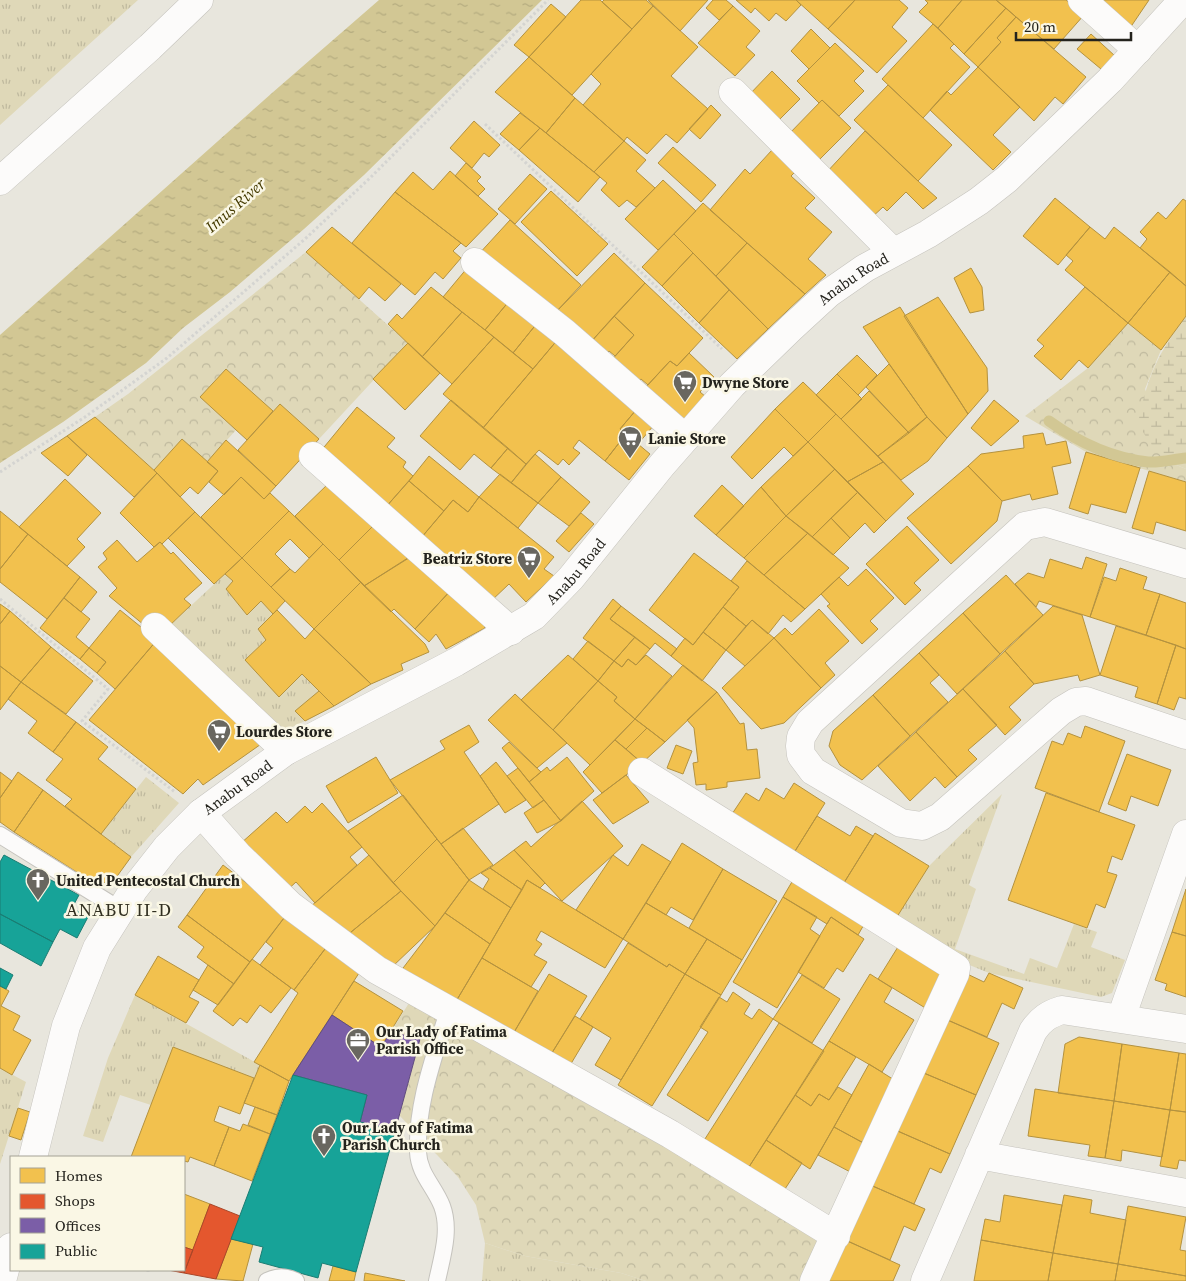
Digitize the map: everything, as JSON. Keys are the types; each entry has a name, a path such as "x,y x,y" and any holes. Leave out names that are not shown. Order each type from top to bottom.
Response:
{"street":[{"path":"0,181 150,47 198,0"},
{"path":"1082,0 1138,50"},
{"name":"Anabu Road","path":"33,1156 66,1026 97,948 119,909 167,847 201,813 286,750 511,631 534,616 555,597 685,438 746,372 829,293 893,252 952,219 1007,179 1072,119 1183,0"},
{"path":"733,92 893,252"},
{"path":"475,262 565,333 685,438"},
{"path":"312,456 511,631"},
{"path":"1186,564 1045,522 1025,526 810,722 801,738 800,746 801,755 813,771 901,823 922,826 940,817 1060,711 1076,702 1095,703 1186,735"},
{"path":"155,627 286,750"},
{"path":"642,772 956,968 956,974 814,1281"},
{"path":"201,813 238,855 291,906 377,970 670,1134 836,1236"},
{"path":"1121,1018 1186,834"},
{"path":"925,1281 1033,1031 1040,1022 1049,1014 1062,1010 1186,1029"},
{"path":"979,1154 1186,1193"},
{"path":"2,1281 10,1251"}],"lane":[{"path":"0,835 119,909"},
{"path":"437,1281 447,1230 442,1207 421,1172 418,1138 424,1096 448,1011"},
{"path":"267,1281 274,1278 287,1277 296,1281"}],"path":[{"path":"0,472 85,417 167,358 304,239 348,198 548,0"},
{"path":"485,124 746,372"},
{"path":"0,599 108,689 82,721 201,813"}],"green space":[{"path":"0,0 138,0 0,125"},
{"path":"306,252 408,343 319,439 280,404 273,411 226,369 200,397 236,430 207,462 154,470 95,417 128,394"},
{"path":"1186,316 1186,469 1169,461 1157,451 1147,439 1138,423 1155,366 1168,342"},
{"path":"1128,323 1161,350 1145,389 1174,464 1186,469 1186,482 1086,452 1025,416 1088,368"},
{"path":"225,574 233,581 226,589 247,615 261,601 273,614 258,629 266,640 245,660 302,674 319,691 295,711 305,721 279,733 167,628"},
{"path":"146,777 179,803 131,857 101,834"},
{"path":"1002,794 969,885 976,889 955,949 1024,974 1030,958 1057,968 1074,924 1097,932 1091,947 1125,960 1112,993 1101,997 989,973 967,964 895,920 929,866"},
{"path":"135,995 260,1065 254,1078 151,1105 120,1095 103,1142 83,1136 108,1058"},
{"path":"412,998 839,1248 824,1281 646,1281 621,1273 525,1256 485,1243 476,1205 458,1177 399,1115 420,1040 391,1032"},
{"path":"0,1068 26,1082 0,1164"},
{"path":"485,1243 525,1256 621,1273 646,1281 482,1281"}],"water":[{"name":"Imus River","path":"379,0 542,0 364,175 304,229 230,292 183,328 146,363 63,422 0,463 0,335"}],"building: Homes":[{"path":"581,0 600,0 632,29 572,95 529,57"},
{"path":"604,0 646,0 653,6 632,29 602,2"},
{"path":"648,0 708,0 680,31"},
{"path":"713,0 726,0 733,6 719,20 706,8"},
{"path":"736,0 796,0 801,5 786,21 776,13 769,21 755,8 751,13"},
{"path":"796,0 855,0 828,29"},
{"path":"855,0 899,0 908,8 892,27 907,41 877,73 828,29"},
{"path":"925,0 962,0 938,28 919,12 928,3"},
{"path":"962,0 996,0 1006,8 964,54 938,28"},
{"path":"996,0 1066,0 1084,15 1054,49"},
{"path":"1099,0 1149,0 1130,28"},
{"path":"551,4 566,17 529,57 514,45"},
{"path":"653,6 698,47 671,76 708,109 677,143 666,134 647,154 627,137 624,141 583,105 601,84 591,74"},
{"path":"733,6 760,31 746,47 755,55 735,76 698,43"},
{"path":"1006,8 1016,17 997,38 1001,42 978,67 964,54"},
{"path":"1016,17 1086,77 1063,104 1055,97 1034,121 978,67 1001,42 997,38"},
{"path":"933,24 954,44 950,48 970,67 923,118 882,79"},
{"path":"811,29 830,48 809,69 791,51"},
{"path":"1091,34 1115,56 1101,69 1077,49"},
{"path":"835,43 864,71 854,81 864,91 839,116 822,100 819,103 797,81"},
{"path":"529,57 575,98 546,133 495,92"},
{"path":"978,67 1020,107 993,135 1011,152 993,170 930,110 947,91 951,95"},
{"path":"772,71 800,99 775,124 747,97"},
{"path":"888,85 952,145 918,181 854,120"},
{"path":"575,98 624,141 594,172 546,133"},
{"path":"822,100 851,128 815,164 787,136"},
{"path":"711,105 721,115 700,139 689,129"},
{"path":"520,113 540,128 519,150 500,134"},
{"path":"474,121 500,145 489,157 484,153 472,168 450,148"},
{"path":"540,128 600,177 578,202 519,150"},
{"path":"865,131 937,198 923,209 906,192 887,211 883,207 870,219 825,174"},
{"path":"624,141 646,160 636,171 655,188 636,207 627,200 619,207 601,190 607,183 594,172"},
{"path":"673,147 716,185 701,202 658,163"},
{"path":"772,150 796,171 791,176 815,198 805,208 832,232 808,259 826,275 805,294 710,210 745,169 750,174"},
{"path":"466,163 481,177 477,181 485,189 478,196 455,176"},
{"path":"450,171 498,214 466,247 395,192 413,172 433,190"},
{"path":"530,174 547,189 515,224 498,209"},
{"path":"663,180 696,211 658,250 625,219"},
{"path":"551,191 608,244 577,276 521,222"},
{"path":"395,192 461,243 453,251 461,258 443,279 435,272 415,295 352,243"},
{"path":"1055,198 1090,227 1058,265 1023,236"},
{"path":"1183,199 1186,201 1186,286 1140,248 1147,239 1140,232 1158,212 1166,219"},
{"path":"703,203 747,243 716,276 674,234"},
{"path":"510,220 581,285 555,313 477,256"},
{"path":"332,227 401,284 385,301 369,287 359,299 306,252"},
{"path":"1090,227 1105,239 1114,227 1170,272 1128,323 1065,270 1073,261 1066,255"},
{"path":"674,234 693,253 662,286 642,267"},
{"path":"747,243 805,294 768,329 716,276"},
{"path":"614,253 645,283 589,344 555,313"},
{"path":"693,253 729,290 699,323 662,286"},
{"path":"468,267 510,300 485,330 443,297"},
{"path":"971,268 982,287 984,310 970,313 954,278"},
{"path":"1170,272 1186,286 1186,316 1161,350 1128,323"},
{"path":"645,283 703,338 677,366 670,361 648,385 641,379 635,384 610,362 634,335 614,316"},
{"path":"431,287 462,312 422,357 388,324 397,314 402,319"},
{"path":"1085,287 1128,323 1088,368 1079,360 1061,380 1034,356 1044,346 1037,340"},
{"path":"729,290 768,329 737,359 699,323"},
{"path":"938,297 987,368 988,391 968,414 904,316"},
{"path":"510,300 538,322 513,353 485,330"},
{"path":"900,307 968,414 947,438 927,417 863,327"},
{"path":"462,312 494,337 452,384 422,357"},
{"path":"614,316 634,335 615,356 609,351 604,356 589,344"},
{"path":"538,322 559,338 533,369 513,353"},
{"path":"494,337 533,369 483,428 443,394"},
{"path":"559,338 636,410 620,429 626,434 605,461 579,440 573,448 580,453 569,465 563,459 558,465 539,450 526,464 483,428"},
{"path":"408,343 440,373 405,410 373,379"},
{"path":"689,353 714,377 700,392 706,397 680,425 642,391 670,361 677,366"},
{"path":"857,355 877,375 858,395 837,374"},
{"path":"889,364 927,417 909,433 866,387"},
{"path":"226,369 273,411 247,440 200,397"},
{"path":"837,374 862,399 841,419 816,395"},
{"path":"803,382 836,414 808,442 775,409"},
{"path":"869,391 909,433 878,456 841,419"},
{"path":"451,400 508,448 491,468 474,454 460,470 420,436"},
{"path":"994,400 1019,421 991,446 971,428"},
{"path":"280,404 319,439 276,486 238,450"},
{"path":"357,407 395,438 387,447 406,462 403,467 413,476 385,508 320,452"},
{"path":"775,409 808,442 793,456 784,447 752,479 731,457"},
{"path":"636,410 654,425 638,444 650,454 629,480 605,461 626,434 620,429"},
{"path":"836,414 883,462 847,482 808,442"},
{"path":"95,417 157,473 134,497 67,436"},
{"path":"927,417 947,438 928,461 901,480 878,456"},
{"path":"1043,433 1046,445 1066,441 1071,463 1052,467 1058,494 1032,500 1030,494 1002,501 968,466 981,454 1024,448 1023,436"},
{"path":"67,436 87,455 68,476 41,453"},
{"path":"182,439 218,471 198,494 190,487 180,497 154,470"},
{"path":"226,440 276,486 264,499 241,477 224,495 209,482 218,471 207,462"},
{"path":"808,442 835,469 786,516 761,487"},
{"path":"508,448 526,464 511,483 491,468"},
{"path":"1086,452 1140,468 1126,513 1091,504 1088,514 1069,508"},
{"path":"535,454 561,477 538,503 511,483"},
{"path":"429,456 479,497 468,512 453,500 444,511 409,481"},
{"path":"883,462 914,494 886,521 847,482"},
{"path":"968,466 1002,501 997,521 951,564 907,518"},
{"path":"835,469 858,492 812,537 786,516"},
{"path":"1149,471 1186,482 1186,531 1156,522 1153,534 1132,528"},
{"path":"157,473 195,512 162,544 160,542 154,547 120,513"},
{"path":"500,474 538,503 518,528 479,497"},
{"path":"241,477 264,499 270,493 289,511 242,558 201,517"},
{"path":"561,477 590,502 569,526 538,503"},
{"path":"65,479 101,513 77,539 85,547 67,566 19,527"},
{"path":"409,481 444,511 421,538 385,508"},
{"path":"329,483 373,526 339,560 295,516"},
{"path":"722,485 744,506 716,535 694,516"},
{"path":"761,487 786,516 744,558 716,535"},
{"path":"858,492 886,521 874,533 865,523 850,538 831,518"},
{"path":"479,497 554,557 544,569 554,576 526,602 509,584 490,602 421,538 453,500 468,512"},
{"path":"0,511 28,534 0,569"},
{"path":"289,511 323,544 309,558 290,539 275,554 290,569 271,587 242,558"},
{"path":"195,512 242,558 214,584 168,538"},
{"path":"581,513 594,524 569,552 556,541"},
{"path":"786,516 808,533 764,575 744,558"},
{"path":"831,518 850,538 833,555 812,537"},
{"path":"377,522 412,556 364,586 339,560"},
{"path":"907,526 939,560 914,583 921,590 905,605 866,564"},
{"path":"808,533 849,568 805,609 764,575"},
{"path":"28,534 80,577 47,619 0,582 0,569"},
{"path":"117,540 137,562 160,542 171,554 173,552 202,583 184,599 191,605 167,628 144,625 109,596 117,588 98,567 107,559 103,553"},
{"path":"323,544 361,582 314,629 271,587 290,569 295,573"},
{"path":"694,553 739,587 693,645 649,610"},
{"path":"414,554 452,589 415,629 394,609 391,612 364,586"},
{"path":"1086,557 1107,564 1090,617 1039,601 1036,607 1015,584 1028,573 1044,578 1050,559 1082,569"},
{"path":"242,558 285,601 273,614 261,601 247,615 226,589 233,581 225,574"},
{"path":"747,561 805,609 791,622 783,615 768,634 752,620 746,626 723,607 739,587 731,581"},
{"path":"1120,568 1147,577 1143,589 1160,594 1146,635 1090,617 1104,577 1116,581"},
{"path":"866,569 894,598 870,621 878,629 862,644 827,606 830,604 821,594 839,577 848,586"},
{"path":"1006,575 1043,615 1000,654 963,613"},
{"path":"80,577 97,592 81,612 64,598"},
{"path":"361,582 425,644 429,652 401,664 403,670 371,684 314,629"},
{"path":"452,589 481,616 485,628 446,649 436,634 429,642 415,629"},
{"path":"1160,594 1186,603 1186,649 1146,635"},
{"path":"64,598 90,619 76,637 89,648 80,659 40,628"},
{"path":"613,599 621,606 610,619 635,637 614,661 583,638"},
{"path":"0,604 10,611 0,624"},
{"path":"621,606 677,649 671,656 655,643 650,649 610,619"},
{"path":"1053,606 1082,615 1100,675 1080,681 1078,675 1034,684 1005,651"},
{"path":"723,607 746,626 726,650 703,632"},
{"path":"819,609 849,641 825,663 835,675 821,688 774,638 785,628 792,635"},
{"path":"120,610 157,640 115,689 97,673 106,662 89,648"},
{"path":"277,610 305,639 314,629 371,684 334,706 302,674 279,697 245,660 266,640 258,629"},
{"path":"10,611 51,647 21,682 0,666 0,624"},
{"path":"963,613 1000,654 957,694 919,653"},
{"path":"752,620 774,638 745,666 726,650"},
{"path":"1116,626 1176,645 1157,704 1135,697 1138,687 1100,675"},
{"path":"703,632 726,650 702,681 671,656 685,638 693,645"},
{"path":"635,637 650,649 636,665 628,659 622,667 614,661"},
{"path":"774,638 821,688 784,723 761,729 722,688"},
{"path":"157,640 264,742 203,785 198,779 183,794 89,720"},
{"path":"588,641 614,661 598,681 573,659"},
{"path":"1176,645 1186,649 1186,699 1179,697 1174,710 1157,704"},
{"path":"51,647 93,681 66,714 21,682"},
{"path":"89,648 106,662 97,673 80,659"},
{"path":"1005,651 1034,684 1009,707 1021,720 1005,735 963,689"},
{"path":"919,653 939,675 930,683 948,702 910,736 873,695"},
{"path":"568,655 598,681 553,730 521,700"},
{"path":"646,655 672,676 635,719 614,701 617,697 598,681 614,661 622,667 628,659 636,665"},
{"path":"683,665 717,692 665,742 635,719"},
{"path":"0,666 21,682 0,710"},
{"path":"598,681 617,697 614,701 635,719 590,765 553,730"},
{"path":"21,682 76,722 53,752 28,733 37,721 8,699"},
{"path":"963,689 997,725 968,750 977,759 957,777 916,732"},
{"path":"319,691 334,706 305,721 295,711"},
{"path":"717,692 740,724 744,723 747,750 757,749 760,778 727,782 727,787 706,790 706,784 696,785 693,763 698,762 694,728 687,720"},
{"path":"515,694 567,743 537,768 488,720"},
{"path":"873,695 910,736 862,780 840,765 829,746 833,731"},
{"path":"635,719 647,728 626,749 615,740"},
{"path":"76,722 108,747 98,759 136,789 101,834 65,806 72,799 46,780 63,759 53,752"},
{"path":"469,725 479,742 464,752 499,804 441,844 390,780 445,749 440,741"},
{"path":"1085,726 1125,741 1099,812 1035,788 1052,741 1063,745 1068,733 1081,738"},
{"path":"647,728 665,742 642,763 626,749"},
{"path":"916,732 957,777 945,788 935,777 910,801 878,766"},
{"path":"615,740 642,763 602,793 583,772"},
{"path":"509,742 541,772 529,782 502,748"},
{"path":"676,745 692,751 683,774 667,768"},
{"path":"1127,754 1171,770 1158,806 1131,796 1126,811 1108,804"},
{"path":"376,757 398,793 348,823 326,786"},
{"path":"567,757 594,791 561,821 529,782 547,767 550,771"},
{"path":"496,762 526,800 505,813 480,776"},
{"path":"518,768 544,800 533,808 507,776"},
{"path":"0,772 12,781 0,798"},
{"path":"18,772 43,790 14,832 0,822 0,798"},
{"path":"626,775 649,802 613,824 593,800"},
{"path":"794,783 825,803 792,856 730,817 746,793 759,801 766,788 784,799"},
{"path":"43,790 131,857 110,886 105,882 100,887 14,832"},
{"path":"1046,793 1135,825 1122,860 1112,856 1107,872 1117,875 1105,908 1096,904 1087,928 1008,900"},
{"path":"403,795 437,839 393,883 348,831"},
{"path":"544,800 561,821 537,833 524,813"},
{"path":"582,801 623,846 562,901 514,850 526,841 531,847"},
{"path":"322,803 362,847 350,857 357,865 315,903 296,882 284,893 240,844 276,812 287,823 305,806 312,813"},
{"path":"817,816 850,836 856,826 873,836 842,886 825,876 828,871 795,851"},
{"path":"463,828 493,865 469,880 441,844"},
{"path":"875,833 929,866 895,920 842,886"},
{"path":"437,839 469,880 435,926 393,883"},
{"path":"682,843 723,869 693,920 671,907 666,915 646,903"},
{"path":"642,844 671,862 623,939 576,910 613,855 628,866"},
{"path":"514,850 545,883 540,888 527,880 522,890 490,868"},
{"path":"369,855 401,891 345,937 309,908"},
{"path":"223,865 287,914 250,962 187,915"},
{"path":"490,868 522,890 511,908 483,889 489,879 481,873"},
{"path":"723,869 777,901 742,960 689,928"},
{"path":"796,875 866,921 858,935 831,917 827,924 783,897"},
{"path":"469,880 511,908 490,944 445,913"},
{"path":"527,880 623,939 605,968 541,931 536,940 542,944 534,955 547,962 531,987 482,958"},
{"path":"1186,889 1186,936 1172,932"},
{"path":"401,891 435,926 392,967 345,937"},
{"path":"783,897 817,917 810,929 820,936 777,1008 733,982"},
{"path":"646,903 707,939 685,974 669,964 667,967 623,939"},
{"path":"445,913 490,944 455,1003 400,972"},
{"path":"287,914 328,945 294,990 260,965 273,948 266,942"},
{"path":"187,915 250,962 234,984 197,957 204,947 178,927"},
{"path":"831,917 864,939 843,972 837,968 824,988 798,972"},
{"path":"1172,932 1186,936 1186,997 1165,990 1167,984 1155,980"},
{"path":"707,939 742,960 721,995 685,974"},
{"path":"901,942 949,972 927,1009 878,979"},
{"path":"628,943 667,967 669,964 685,974 621,1080 595,1065 611,1038 580,1019"},
{"path":"328,945 361,970 289,1081 254,1062 298,993 294,990"},
{"path":"158,956 199,980 189,997 199,1002 186,1023 135,995"},
{"path":"482,958 538,991 513,1034 455,1003"},
{"path":"252,959 291,988 271,1013 260,1005 247,1023 240,1018 233,1026 213,1011"},
{"path":"208,965 234,984 218,1005 193,990"},
{"path":"963,972 984,982 989,973 1023,988 1014,1009 1002,1003 987,1037 943,1018"},
{"path":"549,974 587,996 550,1056 513,1034"},
{"path":"685,974 721,995 652,1106 618,1085"},
{"path":"870,974 892,988 884,1002 914,1020 882,1072 829,1041"},
{"path":"802,975 840,999 812,1043 773,1019"},
{"path":"354,981 403,1011 381,1047 332,1015"},
{"path":"0,986 9,991 1,1006 20,1016 13,1030 31,1040 12,1075 0,1068"},
{"path":"733,992 750,1004 744,1014 752,1019 759,1009 773,1019 708,1121 667,1095 708,1032 700,1027 719,997 727,1002"},
{"path":"575,1016 593,1027 569,1067 550,1056"},
{"path":"943,1018 999,1043 976,1095 919,1071"},
{"path":"779,1023 824,1051 747,1170 703,1142"},
{"path":"1079,1037 1122,1044 1114,1101 1058,1093 1065,1044"},
{"path":"829,1041 856,1057 829,1100 819,1094 811,1106 795,1095"},
{"path":"1122,1044 1179,1053 1170,1110 1114,1101"},
{"path":"173,1047 254,1078 240,1114 219,1106 214,1121 229,1127 214,1166 190,1157 188,1162 185,1161 185,1156 131,1156"},
{"path":"1179,1053 1186,1054 1186,1112 1170,1110"},
{"path":"869,1064 899,1083 869,1146 834,1127"},
{"path":"260,1065 289,1081 277,1115 244,1103"},
{"path":"919,1071 976,1095 950,1154 893,1129"},
{"path":"838,1087 852,1095 810,1169 766,1140 795,1095 811,1106 819,1094 829,1100"},
{"path":"1035,1089 1114,1101 1105,1158 1088,1156 1090,1145 1028,1136"},
{"path":"1114,1101 1170,1110 1162,1157 1122,1150 1121,1161 1105,1158"},
{"path":"255,1107 277,1115 270,1134 248,1125"},
{"path":"18,1108 30,1112 21,1140 9,1136"},
{"path":"1170,1110 1186,1112 1186,1161 1179,1160 1177,1169 1160,1166"},
{"path":"243,1124 270,1134 252,1181 214,1166 229,1127 240,1131"},
{"path":"834,1127 869,1146 856,1175 818,1155"},
{"path":"893,1129 950,1154 941,1173 930,1168 914,1204 868,1184"},
{"path":"766,1140 802,1163 783,1192 747,1170"},
{"path":"868,1184 925,1209 915,1231 904,1226 890,1260 843,1239"},
{"path":"185,1194 210,1204 193,1250 185,1247"},
{"path":"1004,1195 1062,1205 1053,1253 981,1240 985,1219 1000,1222"},
{"path":"1064,1195 1092,1200 1090,1213 1126,1220 1118,1264 1053,1253"},
{"path":"1128,1206 1186,1217 1180,1250 1186,1251 1186,1276 1118,1264"},
{"path":"231,1239 253,1244 243,1281 216,1279"},
{"path":"843,1239 900,1265 893,1281 824,1281"},
{"path":"981,1240 1053,1253 1048,1281 974,1281"},
{"path":"1053,1253 1118,1264 1115,1281 1048,1281"},
{"path":"1118,1264 1186,1276 1186,1281 1115,1281"},
{"path":"333,1266 356,1272 354,1281 329,1281"},
{"path":"365,1273 405,1281 364,1281"}],"building: Shops":[{"path":"210,1204 240,1216 216,1279 184,1273"},
{"path":"185,1247 193,1250 185,1270"}],"building: Offices":[{"name":"Our Lady of Fatima Parish Office","path":"332,1015 381,1047 391,1032 420,1039 395,1131 360,1122 367,1095 293,1075"}],"building: Public":[{"name":"United Pentecostal Church","path":"4,855 79,895 72,908 88,917 77,938 60,929 53,942 0,914 0,862"},
{"path":"0,914 53,942 41,966 0,943"},
{"path":"0,968 13,975 6,989 0,986"},
{"name":"Our Lady of Fatima Parish Church","path":"293,1075 367,1095 360,1122 395,1131 356,1272 322,1263 318,1278 259,1262 263,1247 231,1239"}],"waterway":[{"path":"1049,421 1072,436 1096,448 1121,457 1148,462 1186,458"}],"place":[{"name":"Dwyne Store","path":"685,403"},
{"name":"Lanie Store","path":"630,459"},
{"name":"Beatriz Store","path":"529,579"},
{"name":"Lourdes Store","path":"219,752"},
{"name":"United Pentecostal Church","path":"38,901"},
{"name":"Our Lady of Fatima Parish Office","path":"358,1061"},
{"name":"Our Lady of Fatima Parish Church","path":"324,1157"}],"district":[{"name":"ANABU II-D","path":"119,909"}]}
